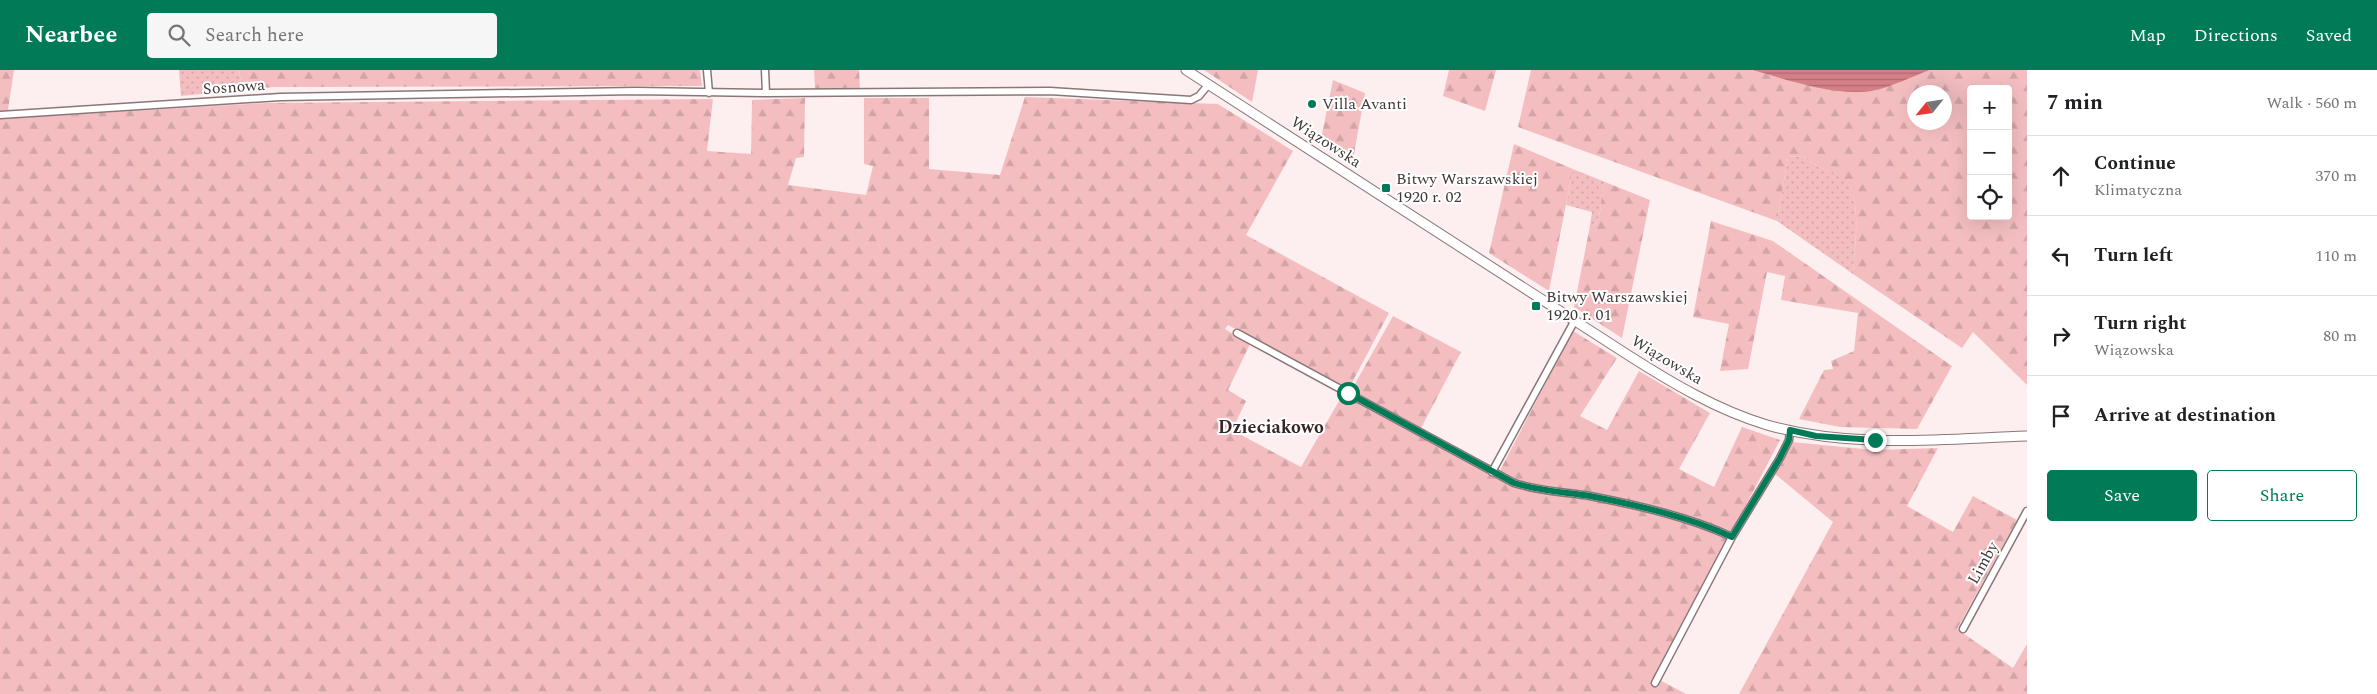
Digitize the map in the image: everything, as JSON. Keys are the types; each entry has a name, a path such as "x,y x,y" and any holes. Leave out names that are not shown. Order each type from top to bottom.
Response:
{"main road":[{"name":"Wiązowska","path":"1186,70 1680,387 1741,416 1816,436 1875,440 2027,436"}],"street":[{"path":"707,70 709,93"},
{"path":"765,70 766,93"},
{"name":"Sosnowa","path":"0,115 280,97 636,91 709,93 1050,91 1190,100 1198,96 1208,85"},
{"path":"1492,472 1574,320"},
{"path":"1237,333 1514,483 1534,489 1590,496 1713,528 1732,537"},
{"path":"1656,683 1732,537 1780,458 1789,440 1790,430"},
{"name":"Limby","path":"1962,629 2027,511"}],"green space":[{"path":"0,70 14,70 8,110 0,111"},
{"path":"179,70 239,70 242,90 181,96"},
{"path":"239,70 700,70 702,86 274,87 242,90"},
{"path":"814,70 859,70 860,89 815,89"},
{"path":"1204,70 1258,70 1252,102"},
{"path":"1449,70 1496,70 1485,111 1443,96"},
{"path":"1531,70 1752,70 1805,84 1847,91 1873,91 1930,70 2027,70 2027,385 1973,332 1962,348 1853,274 1856,235 1855,207 1853,194 1848,184 1840,176 1813,164 1803,156 1788,157 1777,221 1518,127"},
{"path":"1333,80 1365,93 1352,165 1320,144"},
{"path":"1025,97 1218,104 1293,151 1246,235 1389,313 1348,390 1228,325 1225,329 1250,344 1228,390 1246,401 1232,430 1301,467 1343,394 1496,478 1573,331 1617,358 1580,416 1607,430 1639,371 1710,413 1679,469 1714,487 1742,427 1780,440 1656,678 1686,694 0,694 0,119 266,103 713,99 707,151 751,154 752,100 805,98 804,157 796,158 788,185 866,195 873,166 864,164 864,98 929,98 929,169 1000,175"},
{"path":"1514,144 1573,169 1549,291 1489,253"},
{"path":"1803,156 1817,166 1840,175 1848,183 1853,194 1856,235 1853,274 1777,221 1788,157"},
{"path":"1573,169 1605,182 1599,215 1594,226 1589,231 1592,212 1566,205"},
{"path":"1605,182 1650,200 1622,338 1574,307 1589,231 1594,226 1599,215"},
{"path":"1711,221 1773,241 1952,366 1917,429 1840,427 1799,419 1824,370 1833,369 1831,361 1854,351 1858,313 1781,300 1785,276 1767,272 1748,369 1720,371 1729,324 1693,317"},
{"path":"1393,316 1461,352 1421,428 1351,391"},
{"path":"1792,442 1874,450 1938,448 1907,506 1953,532 1973,496 2017,520 1957,629 2013,668 2027,644 2027,694 1739,694 1833,522 1775,474"}],"shaded area":[{"path":"1752,70 1930,70 1893,85 1872,91 1857,92 1811,86"}],"place":[{"name":"Villa Avanti","path":"1312,104"},
{"name":"Bitwy Warszawskiej 1920 r. 02","path":"1386,188"},
{"name":"Bitwy Warszawskiej 1920 r. 01","path":"1536,306"}],"district":[{"name":"Dzieciakowo","path":"1271,427"}],"route":[{"path":"1348,393 1514,483 1534,489 1590,496 1713,528 1732,537 1780,458 1789,440 1790,430 1816,436 1875,440"}]}
